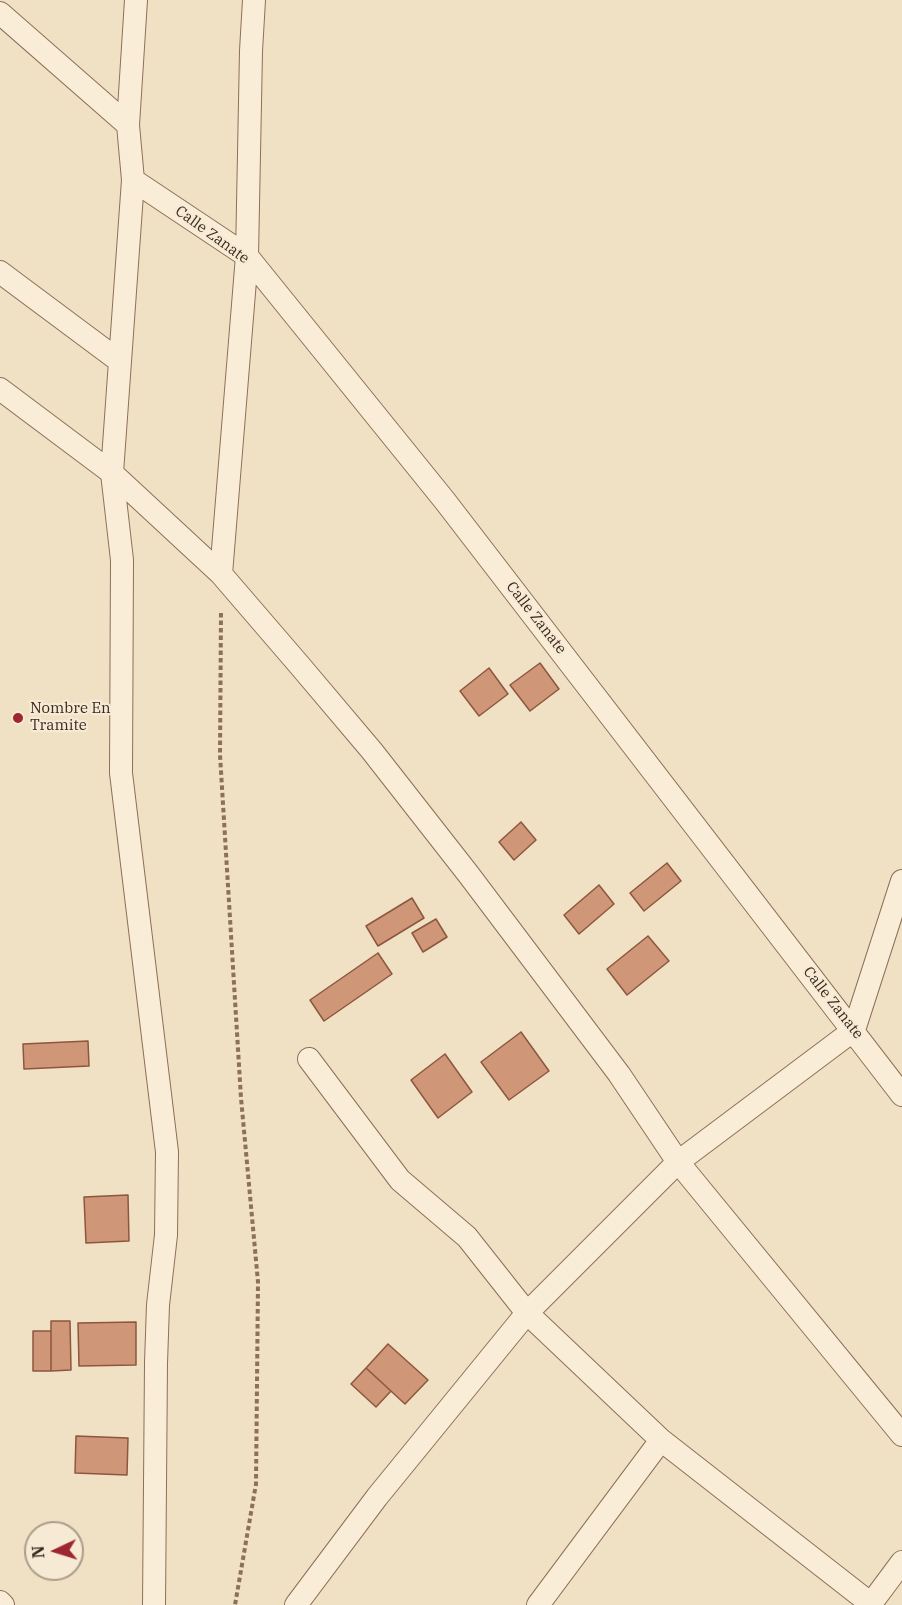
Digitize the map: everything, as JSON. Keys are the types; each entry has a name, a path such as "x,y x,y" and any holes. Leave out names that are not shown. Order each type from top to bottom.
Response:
{"street":[{"path":"136,0 128,125 133,180 118,360 112,473 122,560 121,773 167,1152 166,1235 158,1305 156,1364 154,1605"},
{"path":"221,574 247,256 250,51 254,0"},
{"path":"0,14 128,125"},
{"name":"Calle Zanate","path":"133,180 247,256 445,501 902,1095"},
{"path":"0,272 118,360"},
{"path":"0,389 112,473 221,574 372,751 469,874 619,1074 678,1162 902,1436"},
{"path":"296,1605 377,1497 527,1313 678,1162 854,1030 902,881"},
{"path":"309,1059 400,1180 467,1237 527,1313 661,1440 871,1605 902,1562"},
{"path":"538,1605 661,1440"}],"path":[{"path":"221,574 220,755 241,1098 258,1282 256,1484 235,1605"}],"building":[{"path":"540,663 559,689 530,711 510,685"},
{"path":"489,668 508,694 479,716 460,691"},
{"path":"521,822 536,840 514,860 499,842"},
{"path":"667,863 681,881 644,911 630,893"},
{"path":"599,885 614,904 579,934 564,915"},
{"path":"412,898 424,918 378,946 366,926"},
{"path":"436,919 447,937 423,952 412,933"},
{"path":"648,936 669,961 627,995 607,969"},
{"path":"378,953 392,974 324,1021 310,1000"},
{"path":"521,1032 549,1071 509,1100 481,1062"},
{"path":"88,1041 89,1066 24,1069 23,1044"},
{"path":"445,1054 472,1092 438,1118 411,1080"},
{"path":"128,1195 129,1241 86,1243 84,1197"},
{"path":"51,1321 70,1321 71,1370 51,1371"},
{"path":"136,1322 136,1365 79,1366 78,1323"},
{"path":"33,1331 51,1331 51,1371 33,1371"},
{"path":"388,1344 428,1380 405,1404 366,1368"},
{"path":"366,1368 391,1391 376,1407 351,1384"},
{"path":"76,1436 128,1438 127,1475 75,1473"}],"place":[{"name":"Nombre En Tramite","path":"18,718"}]}
